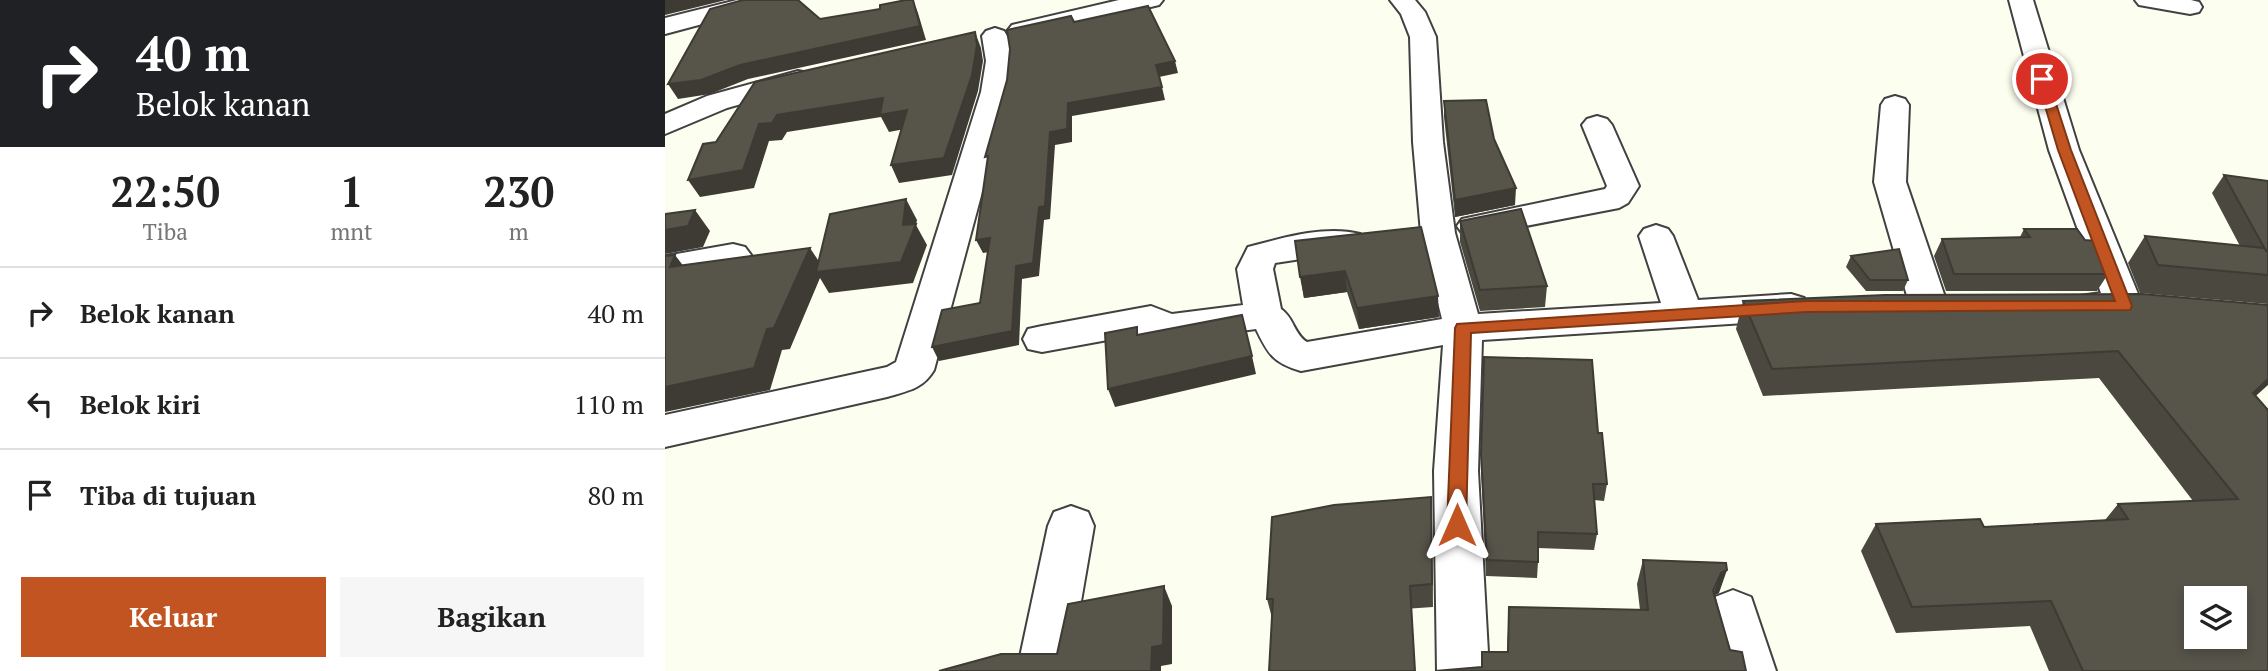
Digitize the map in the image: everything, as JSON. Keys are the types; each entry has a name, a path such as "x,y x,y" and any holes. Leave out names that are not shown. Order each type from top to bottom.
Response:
{"street":[{"path":"1402,0 1413,12 1423,37 1428,142 1411,236 1463,328 1457,471 1457,552 1463,671"},
{"path":"2021,0 2064,150 2125,306"},
{"path":"2147,0 2190,7"},
{"path":"665,432 887,382 905,377 913,370 995,92 999,61 983,38 1139,1"},
{"path":"665,26 742,6"},
{"path":"665,125 717,102 759,88 824,73"},
{"path":"1895,105 1890,182 1929,306"},
{"path":"1597,124 1623,186 1617,196 1607,201 1411,236 1301,246 1260,255 1255,269 1263,314 1274,323 1281,344 1301,357 1463,328 1820,307"},
{"path":"1656,236 1684,314"},
{"path":"665,267 733,255"},
{"path":"2055,306 2125,306 2164,310"},
{"path":"1042,339 1151,319 1167,328 1263,314"},
{"path":"1043,671 1071,526"},
{"path":"1733,613 1750,671"}],"building":[{"path":"743,0 798,0 820,19 880,9 880,5 913,0 920,26 740,65 701,80 668,84 710,9"},
{"path":"1148,6 1175,61 1156,65 1162,87 1068,103 1067,129 1050,132 1045,206 1039,207 1033,263 1016,266 1012,331 932,347 942,310 980,303 990,238 976,240 988,156 985,157 1007,80 1010,49 1007,30 1071,16 1074,22"},
{"path":"975,32 977,45 972,75 944,158 891,165 907,110 880,115 883,98 777,115 772,123 759,124 743,170 688,180 703,144 716,142 755,82"},
{"path":"1486,100 1494,139 1516,188 1455,200 1444,101"},
{"path":"2224,175 2268,181 2268,252 2266,251"},
{"path":"906,199 903,225 916,224 901,262 816,272 830,214"},
{"path":"1521,209 1547,286 1480,290 1460,221"},
{"path":"695,210 688,226 665,230 665,214"},
{"path":"1421,227 1438,296 1357,308 1345,271 1300,277 1295,241"},
{"path":"2024,229 2077,229 2085,240 2096,241 2108,274 1954,274 1942,239 2030,237"},
{"path":"2145,236 2264,248 2268,252 2268,275 2158,265"},
{"path":"810,248 774,328 767,329 754,368 665,387 665,256 675,255 670,267"},
{"path":"1899,249 1908,280 1870,280 1851,256"},
{"path":"2142,294 2268,305 2268,379 2253,393 2268,410 2268,671 2083,671 2051,601 1912,607 1876,524 1980,519 1984,527 2128,519 2118,504 2238,499 2118,351 1772,369 1743,301 1885,295"},
{"path":"1242,315 1252,356 1108,389 1105,333 1137,327 1137,335"},
{"path":"1484,357 1592,360 1598,433 1602,433 1607,484 1593,484 1597,534 1538,532 1538,562 1487,560 1481,454"},
{"path":"1431,497 1432,584 1410,586 1415,671 1269,671 1273,599 1267,599 1272,517 1334,505"},
{"path":"1643,560 1726,563 1727,570 1721,573 1713,591 1730,650 1742,652 1746,671 1435,671 1482,667 1482,652 1508,652 1509,607 1648,610"},
{"path":"1164,586 1163,645 1152,647 1151,671 939,671 1001,654 1057,654 1068,604"}],"route":[{"path":"1457,525 1463,328 1806,307 2125,306 2064,150 2042,79"}]}
